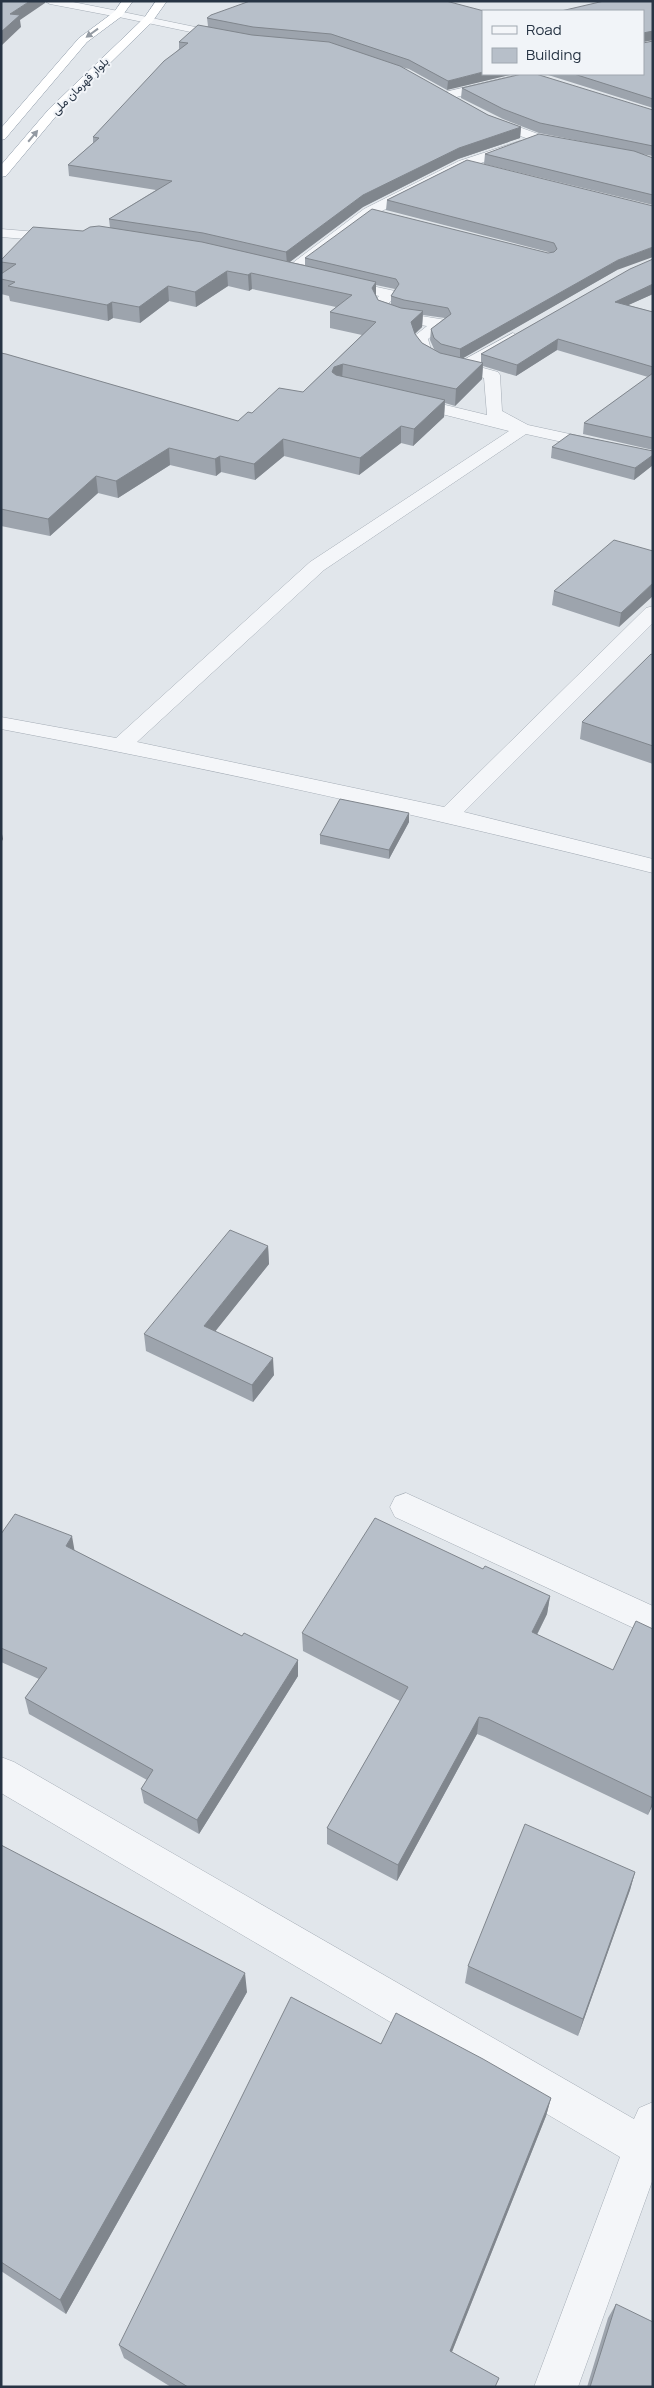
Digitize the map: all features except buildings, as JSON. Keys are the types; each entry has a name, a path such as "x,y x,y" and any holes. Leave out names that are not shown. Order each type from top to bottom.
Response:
{"highway":[{"name":"بلوار قهرمان ملی","path":"1,136 83,40 118,14 128,1"},
{"name":"بلوار قهرمان ملی","path":"1,173 53,112 148,20 162,1"}],"street":[{"path":"50,1 243,39"},
{"path":"461,105 441,94 527,75"},
{"path":"534,75 549,81"},
{"path":"476,114 492,122 538,138 578,147"},
{"path":"289,271 369,212 464,164 538,138"},
{"path":"464,164 493,171"},
{"path":"369,212 388,217"},
{"path":"1,233 73,239"},
{"path":"270,266 308,275"},
{"path":"326,280 390,294 380,304 383,311 401,317 441,323 420,338 422,350 431,361 492,375 494,413 523,429"},
{"path":"462,367 530,328"},
{"path":"389,397 461,412 523,429 603,444 653,457"},
{"path":"121,745 317,566 523,429"},
{"path":"449,815 653,612"},
{"path":"1,723 121,745 449,815 653,866"},
{"path":"406,1508 653,1622"},
{"path":"1,1774 650,2141 556,2387"}]}
